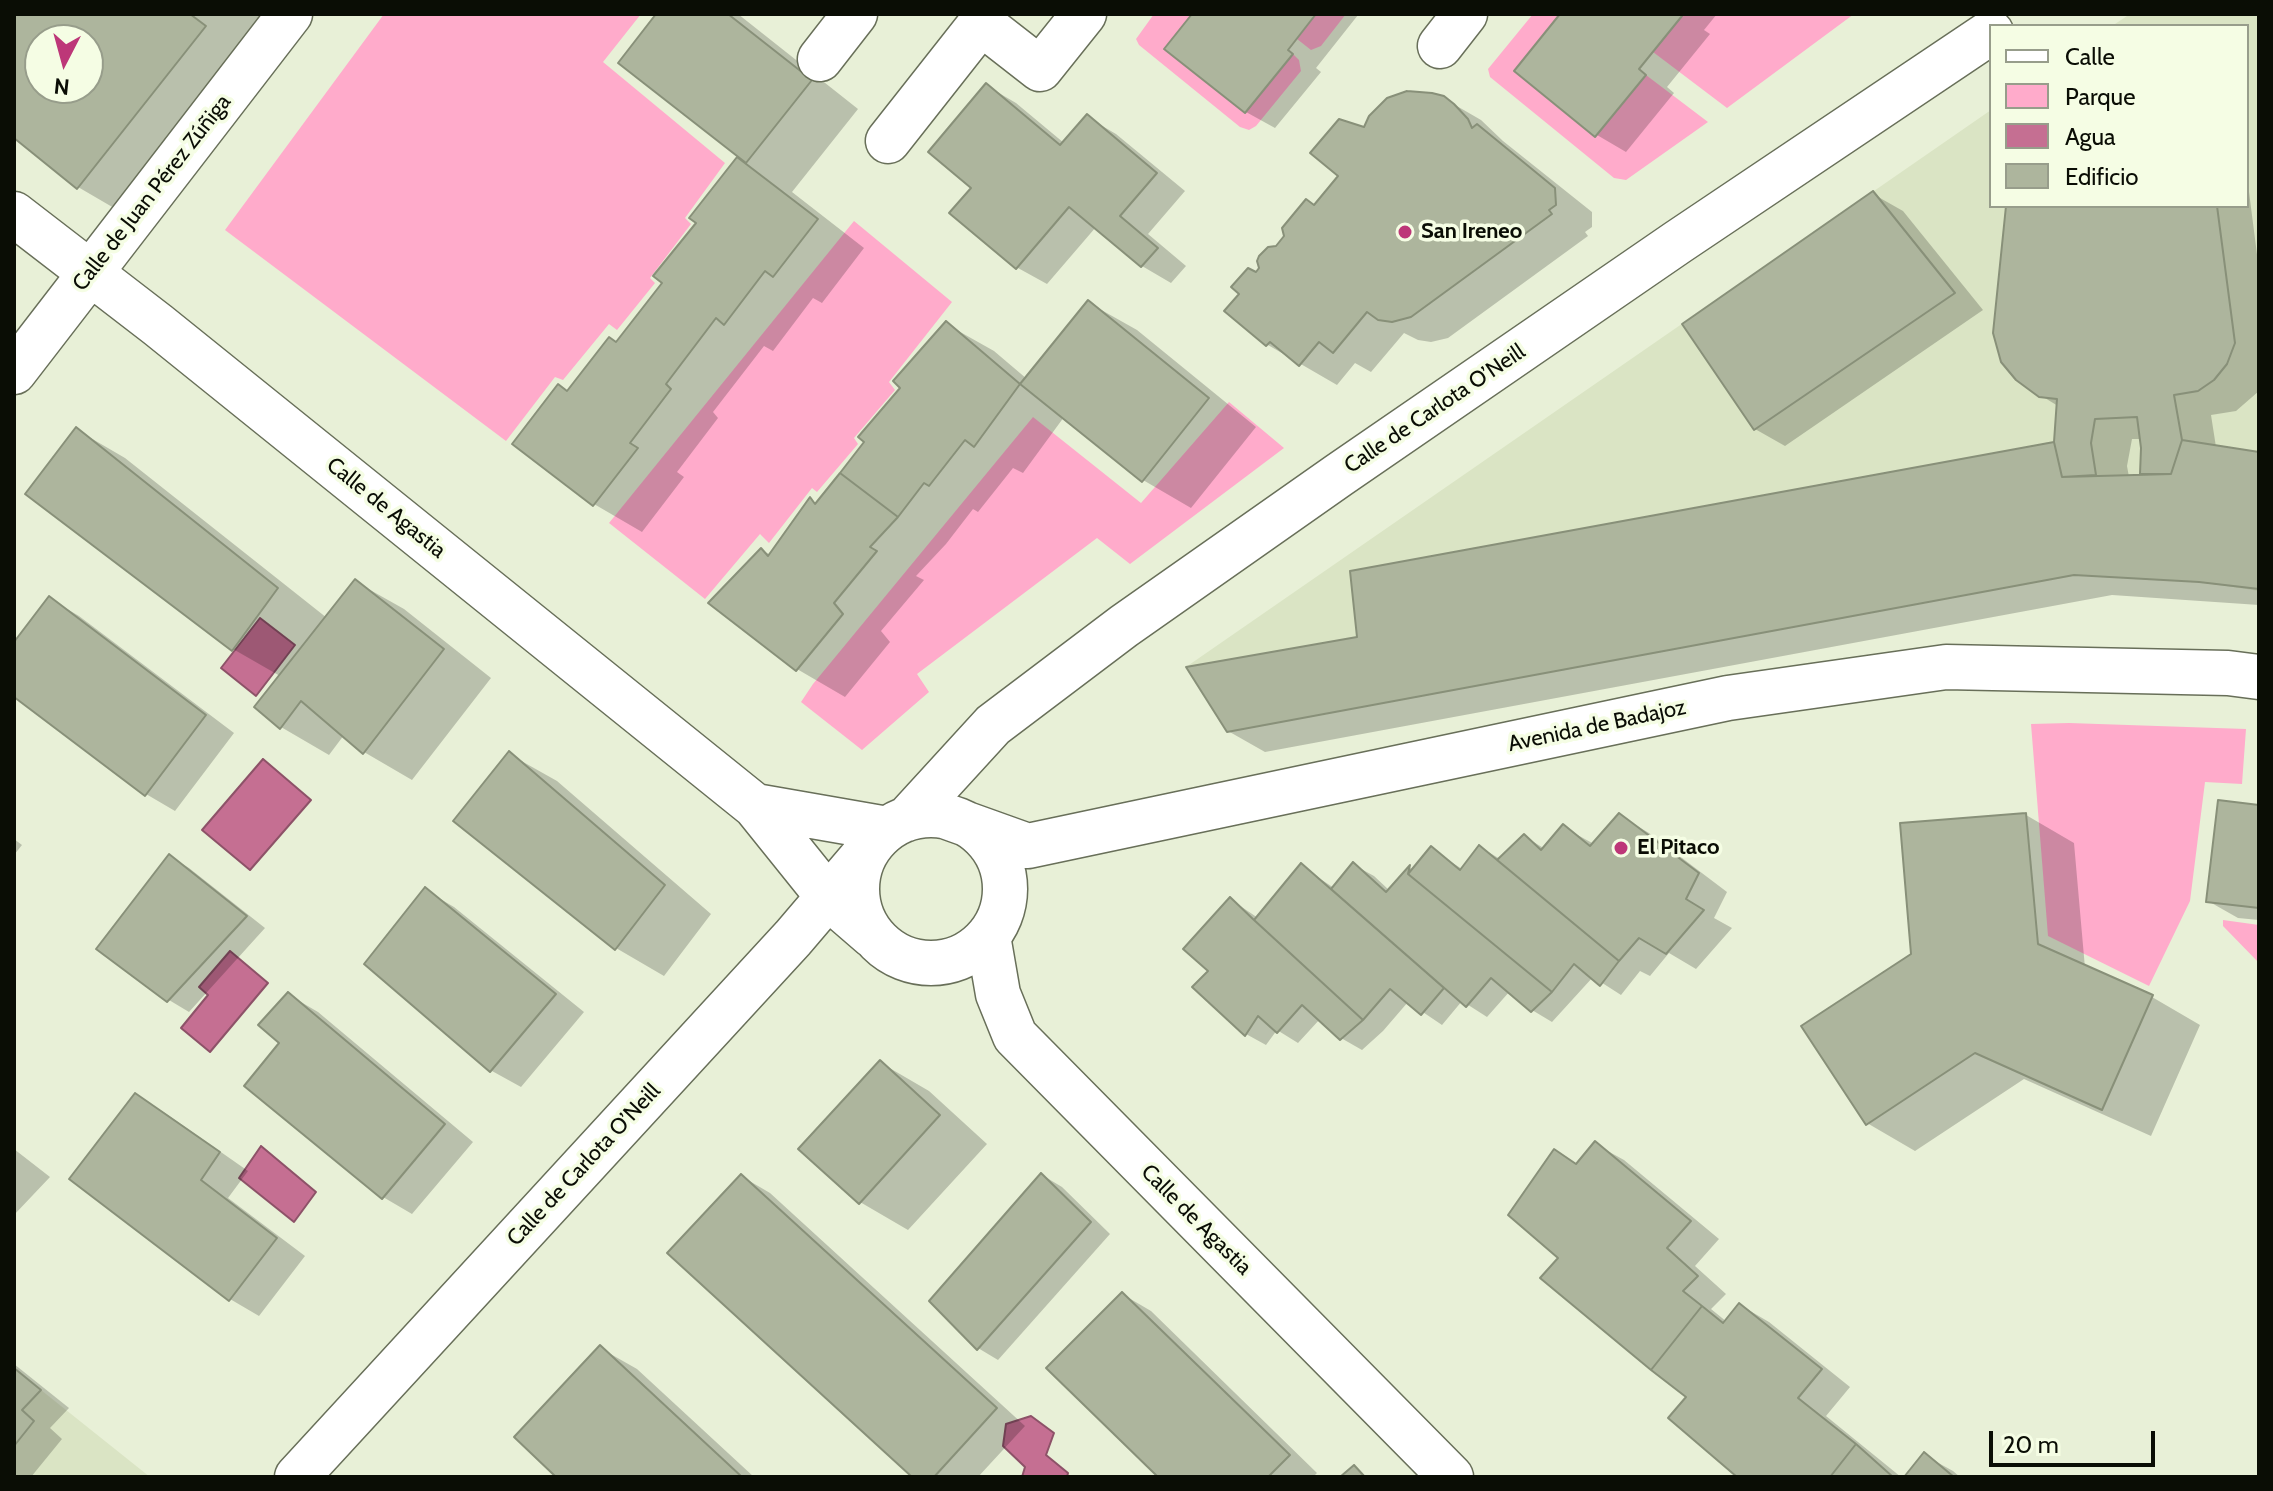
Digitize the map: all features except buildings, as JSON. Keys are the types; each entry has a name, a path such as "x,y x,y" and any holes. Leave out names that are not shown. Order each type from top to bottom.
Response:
{"street":[{"name":"Calle de Juan Pérez Zúñiga","path":"14,372 290,14"},
{"path":"820,59 855,14"},
{"path":"888,141 981,23 1040,69 1069,19"},
{"name":"Calle de Carlota O’Neill","path":"297,1477 829,898 902,829 993,725 1124,626 1678,242 1989,33"},
{"name":"Calle de Agastia","path":"14,214 755,806 829,898 873,936"},
{"name":"Avenida de Badajoz","path":"1016,861 1728,698 1946,667 2228,673 2259,677"},
{"name":"Calle de Agastia","path":"755,806 902,829"},
{"path":"967,824 984,837 997,855 1016,861 999,918 988,936 972,951 952,960 931,964 909,960 890,951 873,936 862,916 856,894 859,872 902,829 967,824"},
{"name":"Calle de Agastia","path":"988,936 998,994 1015,1036 1451,1477"}],"shaded area":[{"path":"2130,14 2259,14 2259,591 2199,582 2074,575 1227,732 1186,667 1989,111 1989,208 2249,208 2249,24 2115,24"},
{"path":"14,1368 41,1390 150,1477 14,1477"}],"green space":[{"path":"384,14 641,14 603,62 725,163 685,218 691,224 650,278 655,283 617,330 609,324 563,380 555,377 506,441 225,230"},
{"path":"1154,14 1192,14 1164,49 1245,113 1293,54 1299,60 1301,71 1256,126 1249,130 1240,127 1139,45 1136,39"},
{"path":"1316,14 1346,14 1321,46 1311,50 1297,39"},
{"path":"1533,14 1560,14 1514,71 1595,137 1646,75 1708,122 1626,180 1614,178 1490,77 1488,69"},
{"path":"1679,14 1854,14 1727,108 1653,52"},
{"path":"854,221 952,302 889,382 895,390 854,438 858,444 817,492 812,488 769,543 760,534 705,599 609,523"},
{"path":"1229,402 1284,448 1130,564 1097,538 917,674 929,692 862,750 801,702 1033,417 1141,503"},
{"path":"2031,724 2246,729 2242,784 2205,782 2190,901 2149,986 2048,936"},
{"path":"2223,920 2259,925 2259,963 2223,926"}],"water":[{"path":"260,618 295,645 256,696 221,668"},
{"path":"263,759 311,800 250,870 202,830"},
{"path":"230,951 268,983 210,1052 181,1028 208,995 199,987"},
{"path":"261,1146 316,1192 294,1222 239,1178"},
{"path":"1031,1416 1054,1433 1046,1455 1068,1473 1067,1477 1022,1477 1025,1467 1003,1446 1006,1424"}],"place":[{"name":"San Ireneo","path":"1405,232"},
{"name":"El Pitaco","path":"1621,848"}]}
